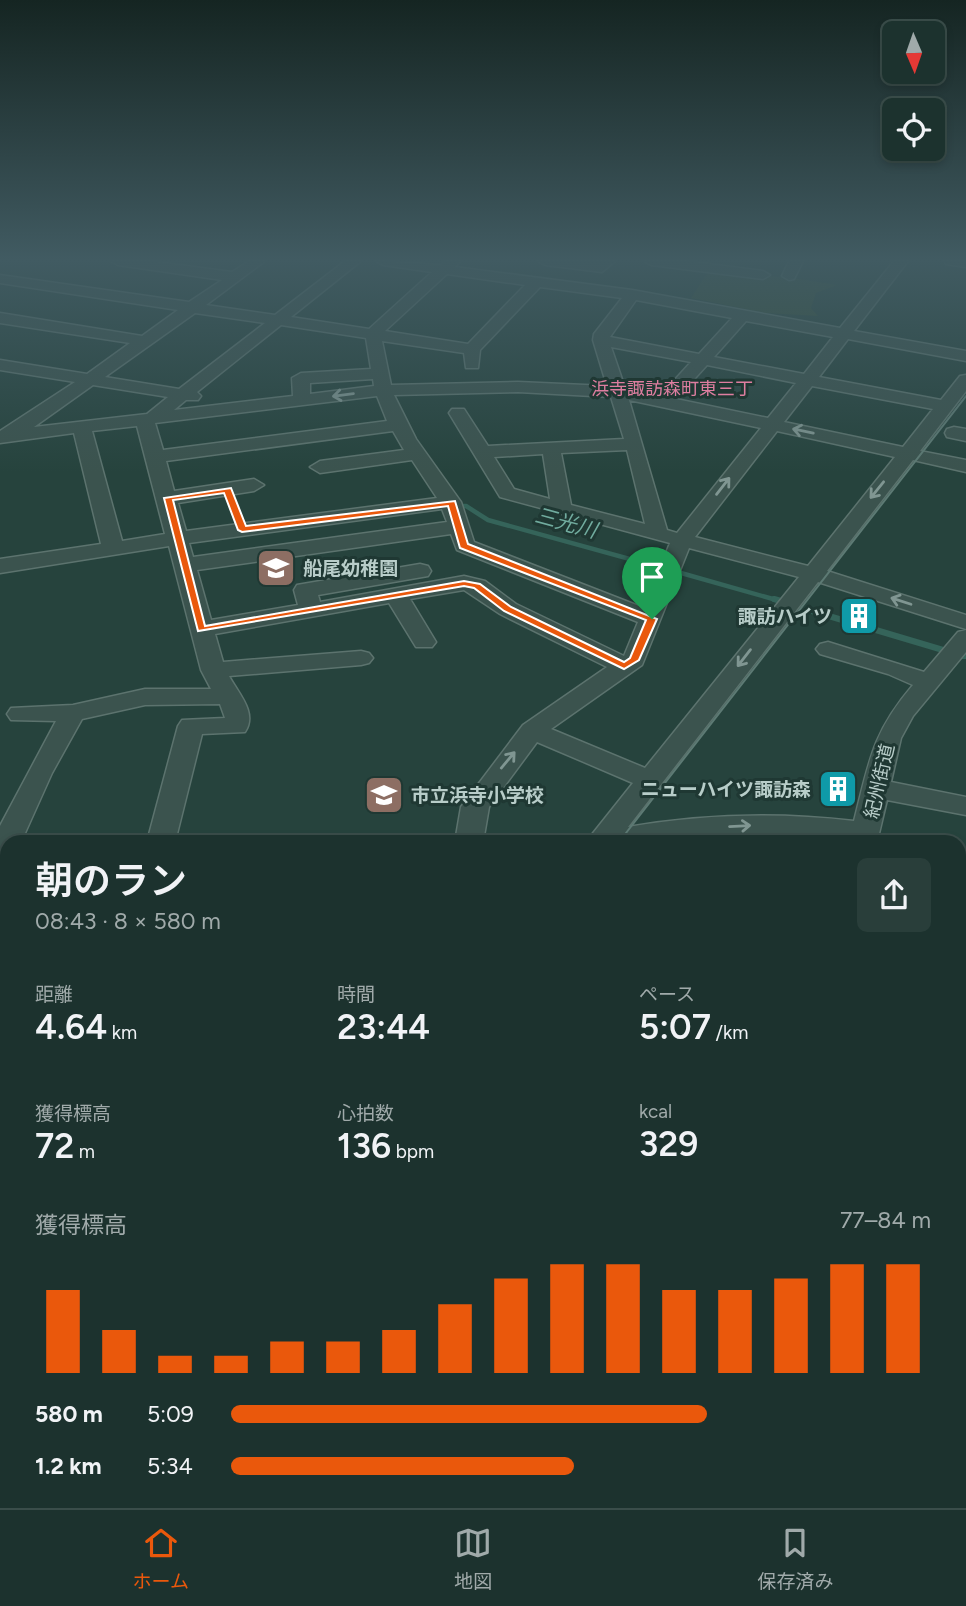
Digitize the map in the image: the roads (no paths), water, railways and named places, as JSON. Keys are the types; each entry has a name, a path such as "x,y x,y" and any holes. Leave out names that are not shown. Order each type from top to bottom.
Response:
{"street":[{"path":"84,331 145,341"},
{"path":"7,430 31,421 158,331"},
{"path":"150,419 264,331"},
{"path":"355,331 472,349"},
{"path":"472,386 472,349 489,331"},
{"path":"604,331 601,340 635,443 658,534"},
{"path":"666,401 728,331"},
{"path":"832,331 966,356"},
{"path":"470,835 475,807 495,777 533,731 582,693 634,660 682,540 771,424 848,331"},
{"path":"373,334 382,382 398,425 458,521 464,583"},
{"path":"601,340 944,406"},
{"path":"0,365 247,406"},
{"path":"606,835 810,573 966,380"},
{"path":"7,430 82,427 302,400 382,382 618,392 966,466"},
{"path":"458,413 507,493 810,573 961,642"},
{"path":"150,419 155,457 213,670 238,714 236,726 191,726 163,835"},
{"path":"155,457 398,425"},
{"path":"82,427 113,548"},
{"path":"483,452 635,443"},
{"path":"551,447 562,509"},
{"path":"320,467 417,454"},
{"path":"168,498 254,485"},
{"path":"228,489 242,530"},
{"path":"0,566 113,548 181,549 287,535 458,521 652,619"},
{"path":"181,549 242,530 287,535"},
{"path":"311,610 305,590 420,571"},
{"path":"201,629 464,583 477,586 508,609 624,666"},
{"path":"396,595 425,642"},
{"name":"紀州街道","path":"866,835 888,738 902,713 961,642"},
{"path":"828,649 897,669 927,682"},
{"path":"213,670 361,658"},
{"path":"20,714 73,713 145,697 228,696"},
{"path":"10,835 39,773 73,713"},
{"path":"533,731 649,780"},
{"path":"878,789 966,806"},
{"path":"646,835 678,830 747,826 819,825 857,835"}],"waterway":[{"name":"三光川","path":"458,506 466,506 488,520 666,569"},
{"name":"三光川","path":"674,571 780,601"},
{"name":"三光川","path":"774,599 781,601"},
{"name":"三光川","path":"812,611 943,650"}],"tram line":[{"path":"624,835 966,396"}],"place":[{"name":"船尾幼稚園","path":"276,568"},
{"name":"諏訪ハイツ","path":"859,616"},
{"name":"ニューハイツ諏訪森","path":"838,789"},
{"name":"市立浜寺小学校","path":"384,795"}],"district":[{"name":"浜寺諏訪森町東三丁","path":"672,389"}]}
